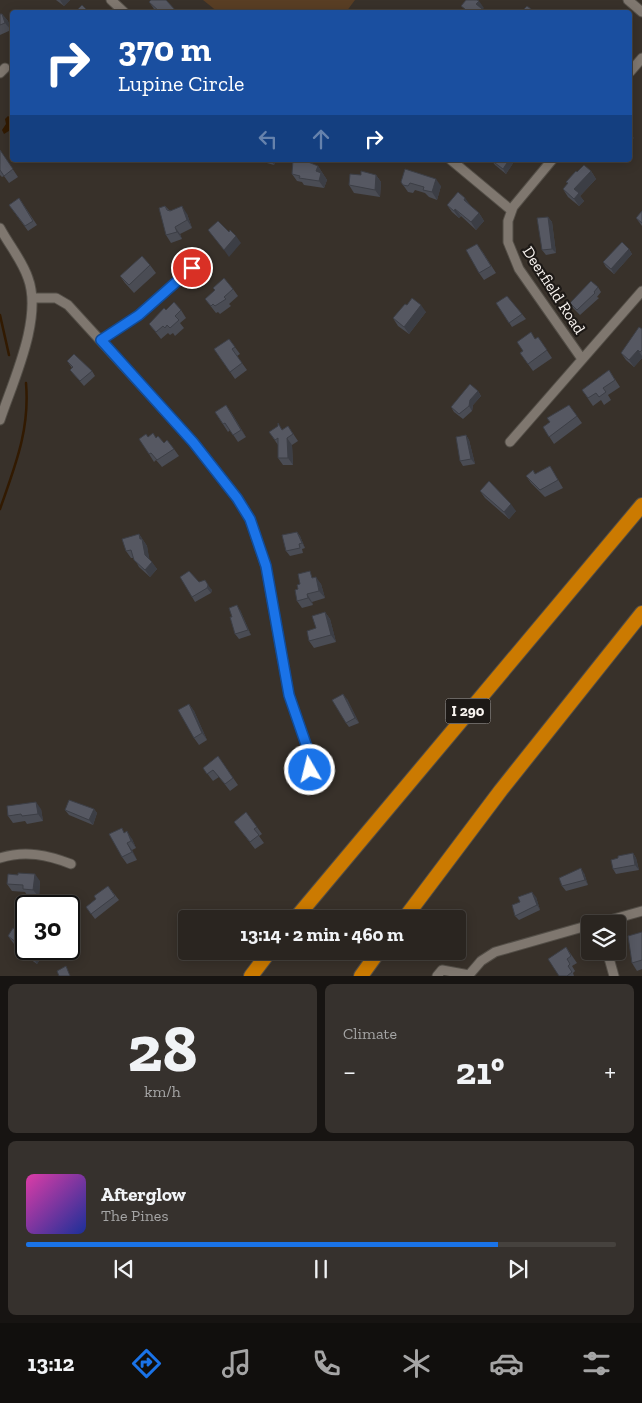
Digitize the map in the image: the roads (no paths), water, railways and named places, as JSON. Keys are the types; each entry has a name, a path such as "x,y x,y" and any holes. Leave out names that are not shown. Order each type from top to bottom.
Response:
{"highway":[{"name":"I 290","path":"303,910 642,505"},
{"path":"411,910 501,790 642,614"},
{"path":"251,976 263,960"},
{"path":"361,976 373,960"}],"street":[{"path":"111,0 122,10"},
{"path":"628,0 642,12"},
{"path":"632,70 642,58"},
{"path":"453,162 511,210 550,162"},
{"name":"Deerfield Road","path":"511,210 507,236 512,256 582,359"},
{"path":"0,228 25,270 32,298 29,327 1,415"},
{"path":"101,340 139,315 192,268"},
{"path":"510,442 642,291"},
{"path":"32,298 56,298 64,301 193,442 237,498 250,519 266,566 289,695 309,753 310,770 306,785"},
{"path":"0,858 17,854 38,854 72,864"},
{"path":"626,916 642,911"},
{"path":"437,976 442,970 469,975 481,961 495,952 581,928"},
{"path":"610,960 614,976"}],"waterway":[{"path":"0,315 9,355"},
{"path":"0,509 20,448 26,416 26,383"}]}
